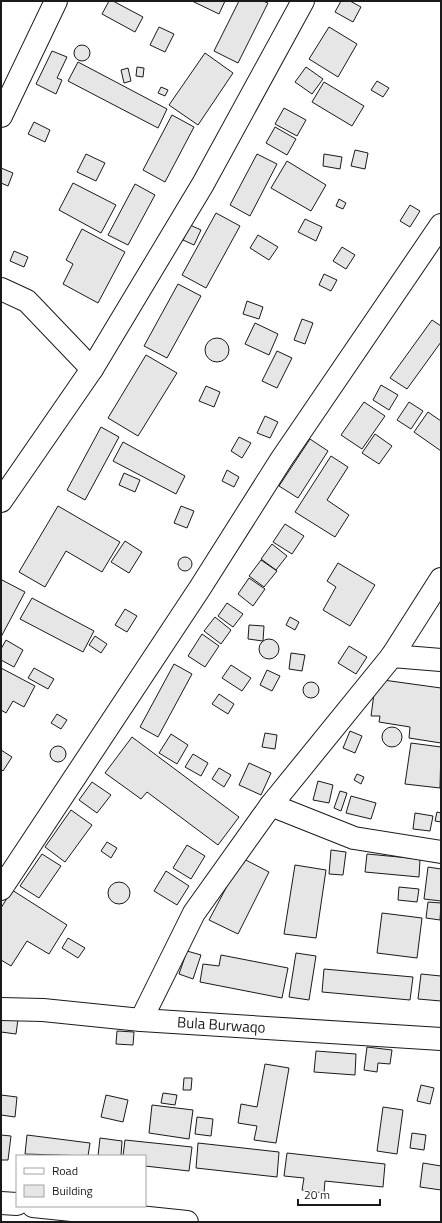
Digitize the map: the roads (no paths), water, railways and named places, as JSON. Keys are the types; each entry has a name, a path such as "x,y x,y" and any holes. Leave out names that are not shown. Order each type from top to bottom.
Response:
{"street":[{"path":"1,116 18,76 56,1"},
{"path":"1,501 92,369 203,184 303,1"},
{"path":"1,889 200,588 281,460 441,225"},
{"path":"1,289 26,301 92,369"},
{"path":"141,1020 194,913 271,805 392,656 441,579"},
{"path":"392,656 441,660"},
{"path":"271,805 354,838 441,852"},
{"name":"Bula Burwaqo","path":"1,1009 43,1010 141,1020 441,1039"},
{"path":"1,1203 16,1204"},
{"path":"44,1207 187,1222"}]}
